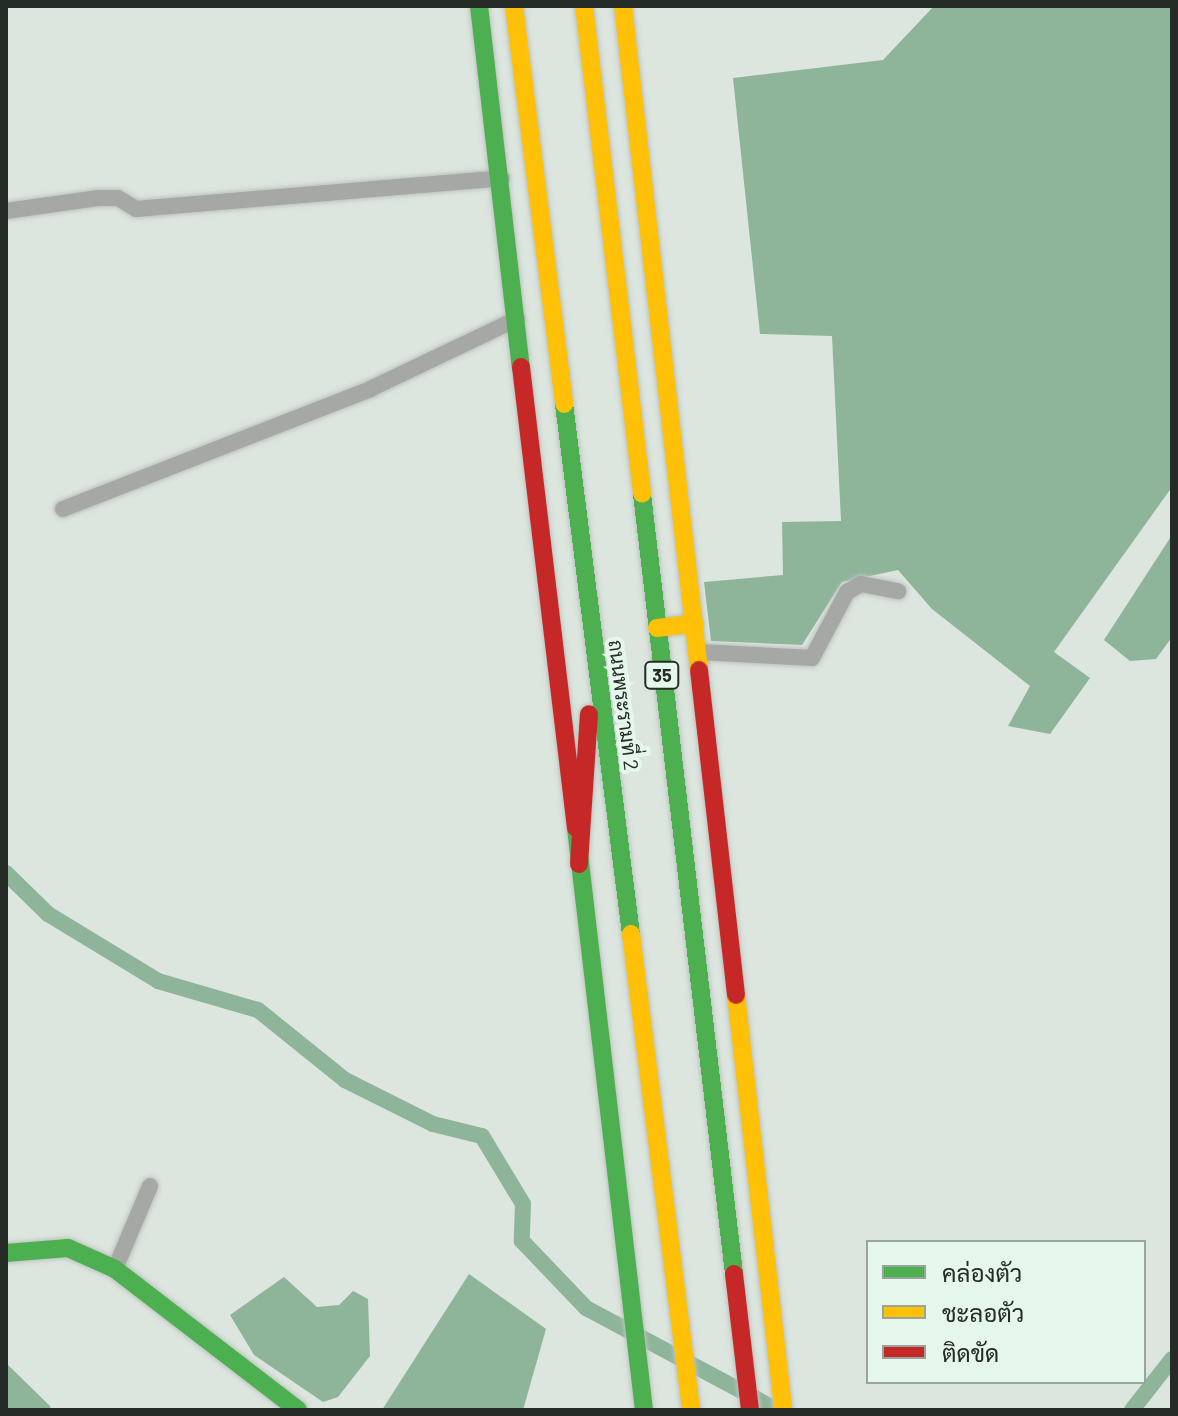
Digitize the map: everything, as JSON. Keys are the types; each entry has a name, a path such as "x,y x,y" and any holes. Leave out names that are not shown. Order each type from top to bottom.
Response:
{"main road":[{"path":"479,6 502,178 644,1410"},
{"name":"ถนนพระรามที่ 2","path":"514,6 691,1410"},
{"name":"ถนนพระรามที่ 2","path":"584,6 750,1410"},
{"name":"35","path":"623,6 700,652 783,1410"},
{"path":"657,628 695,623"},
{"path":"579,864 592,634"},
{"path":"6,1253 68,1248 115,1269 298,1410"}],"street":[{"path":"6,211 99,198 118,198 136,209 502,178"},
{"path":"63,509 370,389 517,319"},
{"path":"700,652 812,658 847,592 861,584 898,591"},
{"path":"115,1269 150,1186"}],"shaded area":[{"path":"934,6 1172,6 1172,487 1054,652 1090,678 1050,734 1008,726 1030,686 932,609 898,570 842,582 802,645 711,641 704,582 783,575 782,522 841,521 832,336 760,334 733,78 883,60"},
{"path":"1172,535 1172,637 1156,659 1130,661 1104,640"},
{"path":"469,1274 546,1329 523,1410 382,1410"},
{"path":"284,1277 317,1307 339,1305 353,1291 368,1299 370,1356 338,1397 323,1402 254,1355 230,1315"},
{"path":"6,1363 50,1406 51,1410 6,1410"}],"waterway":[{"path":"6,873 48,914 158,981 258,1010 345,1080 433,1124 482,1136 523,1204 522,1241 586,1308 777,1410"},
{"path":"1132,1410 1172,1359"}],"traffic: fast":[{"path":"479,6 521,367"},
{"path":"564,404 631,934"},
{"path":"642,494 734,1274"},
{"path":"576,828 644,1410"},
{"path":"6,1253 68,1248 115,1269 298,1410"}],"traffic: slow":[{"path":"514,6 564,404"},
{"path":"584,6 642,494"},
{"path":"623,6 699,670"},
{"path":"657,628 695,623"},
{"path":"631,934 691,1410"},
{"path":"736,995 783,1410"}],"traffic: jam":[{"path":"521,367 576,828"},
{"path":"699,670 736,995"},
{"path":"579,864 589,714"},
{"path":"734,1274 750,1410"}]}
